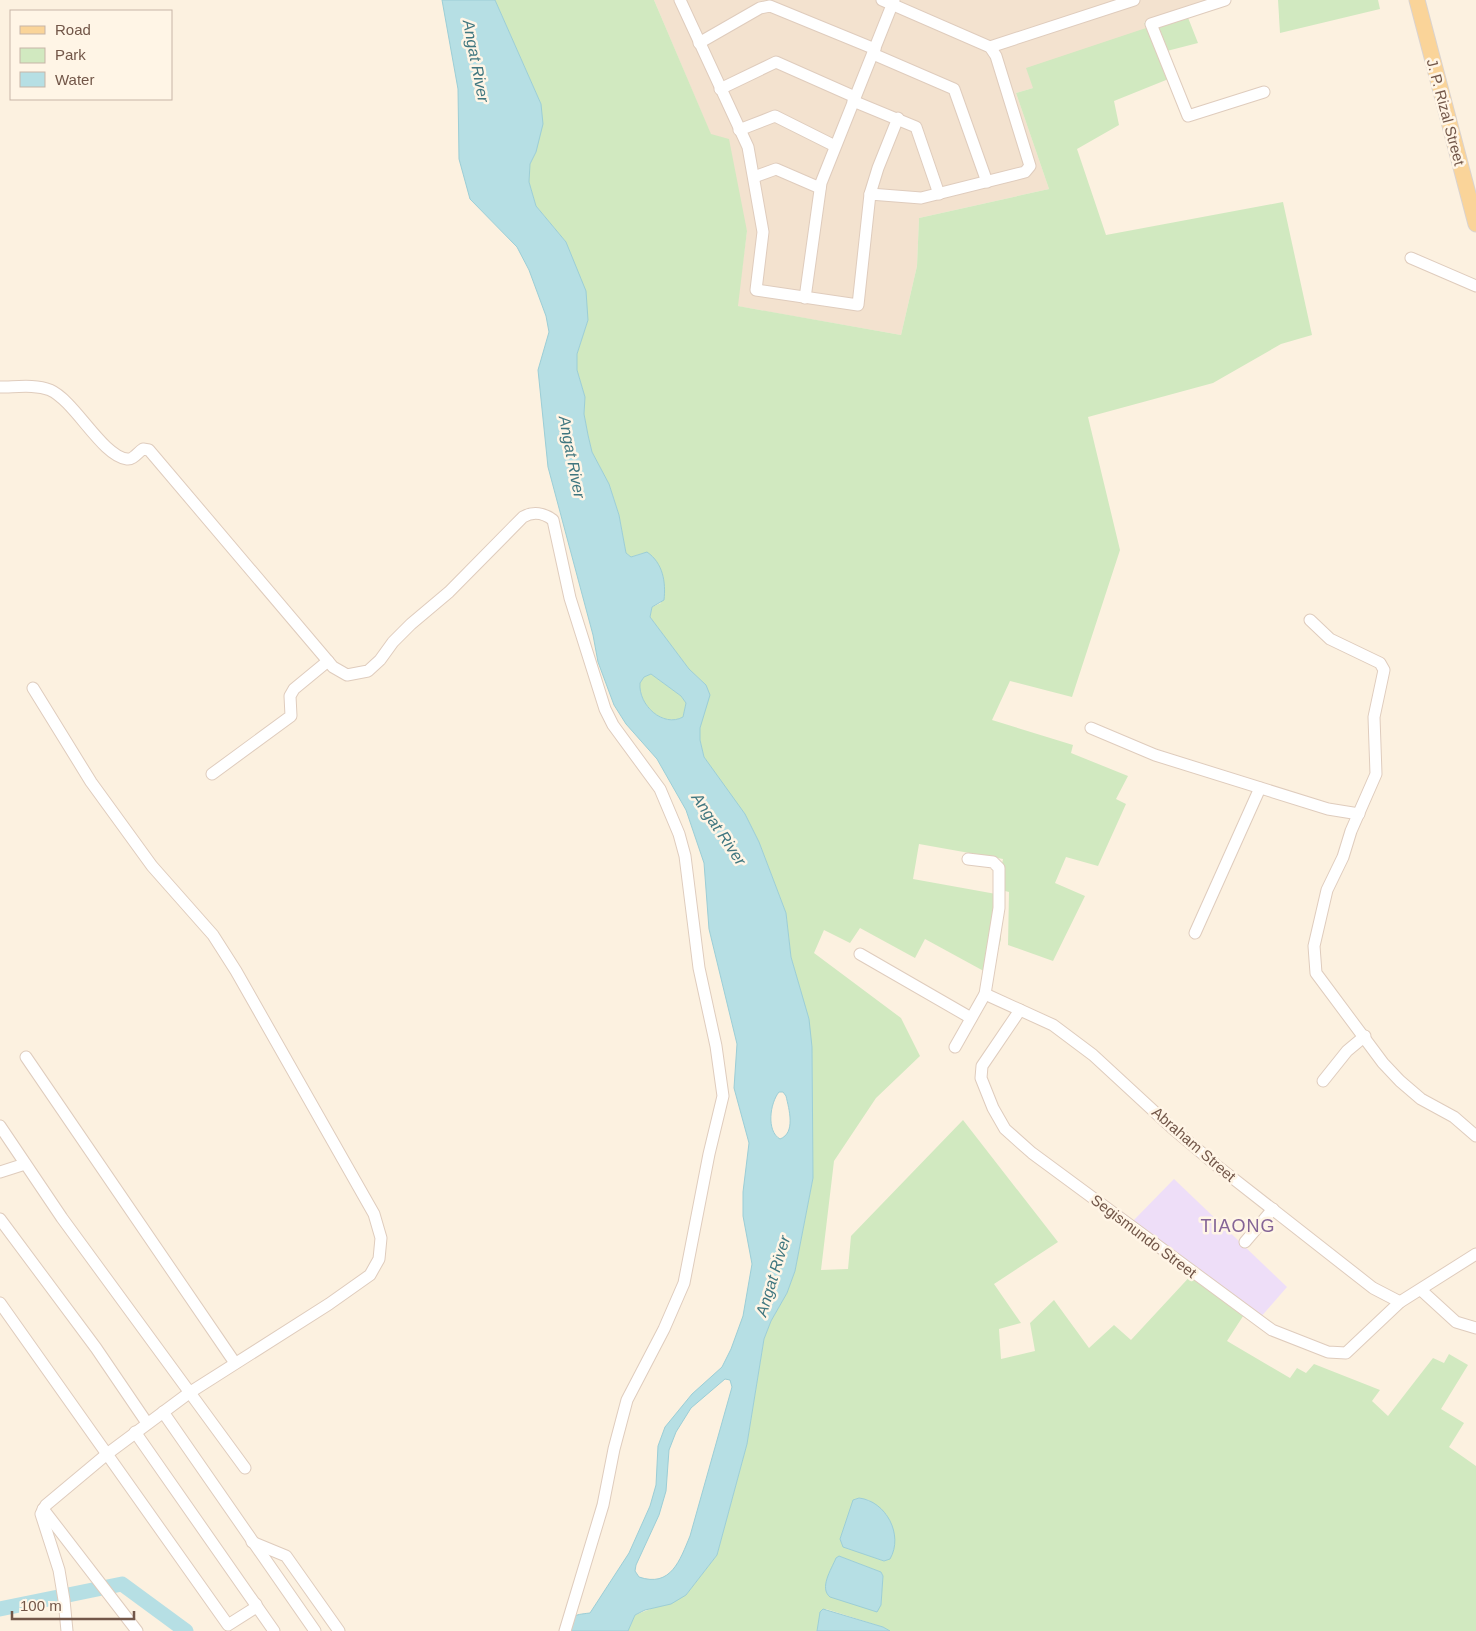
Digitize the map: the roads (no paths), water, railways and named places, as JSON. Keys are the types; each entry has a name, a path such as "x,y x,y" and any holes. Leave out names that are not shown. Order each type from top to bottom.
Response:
{"main road":[{"name":"J. P. Rizal Street","path":"1417,0 1476,224"}],"street":[{"path":"680,0 748,147 763,232 756,290 858,305 870,194 898,118"},
{"path":"990,47 1134,0"},
{"path":"1224,0 1151,24 1188,116 1264,92"},
{"path":"805,298 820,188 835,146 874,52 890,1 990,47 996,56 1030,166 1025,172 921,198 870,194"},
{"path":"699,43 760,8 770,6 954,89 987,182"},
{"path":"720,89 776,62 898,118 916,127 939,194"},
{"path":"739,130 775,116 835,146"},
{"path":"754,177 776,170 820,188"},
{"path":"1411,258 1476,286"},
{"path":"0,387 35,387 50,391 68,405 108,448 126,459 132,458 143,449 149,450 333,667 347,675 368,671 411,624 449,592 524,517 529,514 545,514 553,520 570,598 605,709 613,725 665,799 685,856 700,968 716,1046 723,1096 709,1154 684,1283 664,1329 627,1400 614,1449 603,1505 565,1631"},
{"path":"1310,620 1330,639 1380,663 1384,670 1374,717 1376,774 1343,857 1327,890 1314,946 1316,973 1365,1036 1383,1063 1400,1081 1421,1099 1454,1117 1476,1136"},
{"path":"212,774 291,716 290,696 294,690 328,661"},
{"path":"33,688 91,782 135,843 218,942 374,1214 381,1238 379,1259 370,1275 330,1304 189,1393 107,1454 43,1509 41,1514 54,1554 64,1597 67,1631"},
{"path":"1092,728 1154,755 1328,809 1359,814"},
{"path":"1195,933 1260,788"},
{"path":"955,1047 985,994 999,908 999,868 993,862 968,859"},
{"path":"860,954 971,1018"},
{"name":"Abraham Street","path":"985,994 1053,1025 1093,1054 1171,1128 1373,1288 1400,1302"},
{"name":"Segismundo Street","path":"1020,1010 982,1066 980,1078 993,1108 1005,1129 1032,1153 1272,1330 1306,1345 1328,1352 1346,1354 1400,1302"},
{"path":"1323,1082 1347,1051 1365,1036"},
{"path":"26,1057 235,1363"},
{"path":"0,1126 25,1164 189,1393 246,1468"},
{"path":"0,1172 25,1164"},
{"path":"1245,1242 1273,1209"},
{"path":"0,1219 96,1348 147,1424"},
{"path":"1400,1302 1476,1254"},
{"path":"1421,1290 1456,1322 1476,1328"},
{"path":"0,1303 232,1628 255,1608 256,1604"},
{"path":"163,1412 315,1631"},
{"path":"135,1432 274,1631"},
{"path":"43,1509 137,1631"},
{"path":"252,1542 286,1556 339,1631"}],"water":[{"name":"Angat River","path":"442,0 495,0 541,104 543,124 536,152 530,164 529,182 536,206 566,242 586,291 588,320 577,354 577,370 585,397 584,414 592,452 609,484 619,515 626,553 631,557 647,552 660,567 664,580 664,600 652,607 650,617 689,669 706,685 710,695 700,728 700,740 704,757 745,814 759,842 786,913 791,957 809,1019 812,1047 813,1178 795,1271 787,1293 771,1321 764,1339 747,1444 717,1555 686,1595 671,1604 645,1610 635,1615 628,1631 564,1631 574,1617 590,1613 629,1553 650,1506 656,1485 658,1446 665,1427 692,1394 722,1367 731,1349 743,1316 752,1264 743,1216 743,1192 749,1143 734,1088 737,1044 709,929 704,863 686,810 657,759 626,724 614,705 598,662 593,635 548,467 538,370 549,332 546,316 529,270 517,247 470,199 459,159 458,89","holes":["651,674 681,696 686,703 683,717 675,720 660,717 647,706 640,691 640,683 644,677","779,1092 783,1092 786,1096 790,1114 788,1132 780,1139 771,1124 773,1103","725,1379 730,1380 732,1387 690,1536 682,1554 673,1570 667,1575 659,1579 639,1577 635,1571 636,1565 659,1515 666,1491 669,1450 676,1432 691,1408"]},
{"path":"859,1498 869,1500 877,1505 890,1521 895,1540 894,1550 890,1559 884,1561 843,1547 840,1539 853,1500"},
{"path":"839,1556 881,1572 883,1576 881,1605 877,1612 830,1597 827,1593 827,1579 836,1558"},
{"path":"823,1609 883,1627 890,1631 817,1631 820,1612"}],"waterway":[{"path":"0,1609 122,1584 186,1631"}],"district":[{"name":"TIAONG","path":"1238,1226"}]}
